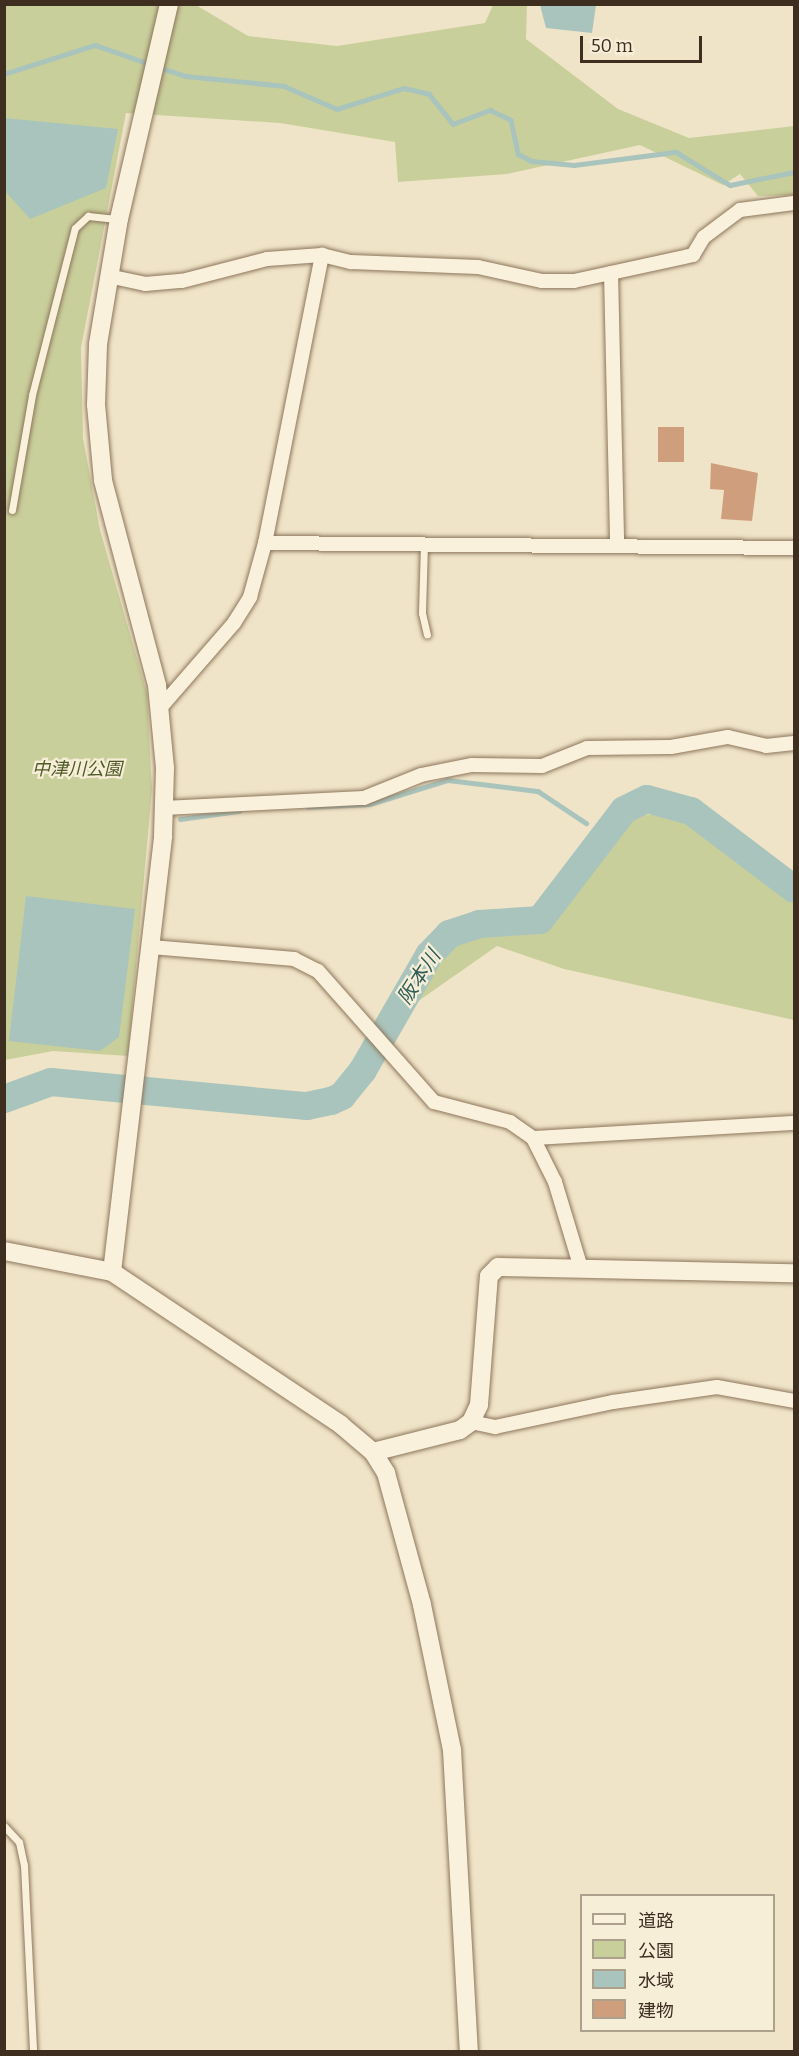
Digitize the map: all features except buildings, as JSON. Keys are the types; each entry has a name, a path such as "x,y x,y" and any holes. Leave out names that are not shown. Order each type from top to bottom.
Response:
{"street":[{"path":"111,1272 151,947 164,808 161,707 104,480 96,405 98,344 119,219 169,9"},
{"path":"108,276 146,284 182,281 267,259 322,255 351,262 478,267 542,281 574,281 693,255 704,237 740,210 795,202"},
{"path":"161,707 244,608 266,543 322,255"},
{"path":"611,273 617,543"},
{"path":"266,543 617,543 795,548"},
{"path":"164,808 364,798 421,775 472,765 542,766 588,748 671,747 728,737 766,746 795,744"},
{"path":"151,947 294,959 318,971 434,1102 510,1122 533,1138 555,1182 581,1268"},
{"path":"533,1138 795,1124"},
{"path":"4,1251 111,1272 341,1425 373,1452 395,1498 452,1750 469,2052"},
{"path":"373,1452 460,1430 471,1422 479,1405 489,1276 498,1267 795,1273"},
{"path":"471,1422 495,1426 613,1402 717,1387 795,1401"}],"lane":[{"path":"12,510 32,395 75,228 88,216 119,219"},
{"path":"424,544 422,613 427,634"},
{"path":"4,1826 19,1842 24,1865 33,2052"}],"green space":[{"name":"中津川公園","path":"4,5 196,5 248,36 337,46 485,23 493,5 527,5 526,39 618,109 689,138 794,126 794,195 758,196 740,174 723,185 640,145 507,174 398,182 395,142 280,123 126,113 81,348 83,438 100,530 147,693 152,789 128,1056 53,1051 5,1060"},
{"path":"684,811 794,894 794,1020 564,969 497,946 414,1004 432,970 469,931 541,928 635,816"}],"water":[{"path":"540,5 596,5 592,33 546,28"},
{"path":"4,118 118,129 106,188 30,219 5,191"},
{"path":"26,896 135,909 119,1037 100,1051 9,1041"}],"waterway":[{"path":"4,74 95,45 150,64"},
{"path":"158,67 186,76 284,86 337,109 404,88 429,94 453,124 490,110 511,120 518,154 532,161 574,165 676,152 730,185 794,172"},
{"path":"308,807 370,804 448,780 538,791 586,823"},
{"name":"阪本川","path":"4,1099 51,1082 307,1106 342,1096 363,1070 429,955 449,934 479,924 540,920 624,810 647,799 691,811 794,889"},
{"path":"180,819 239,811"},
{"path":"600,829 606,831"}]}
